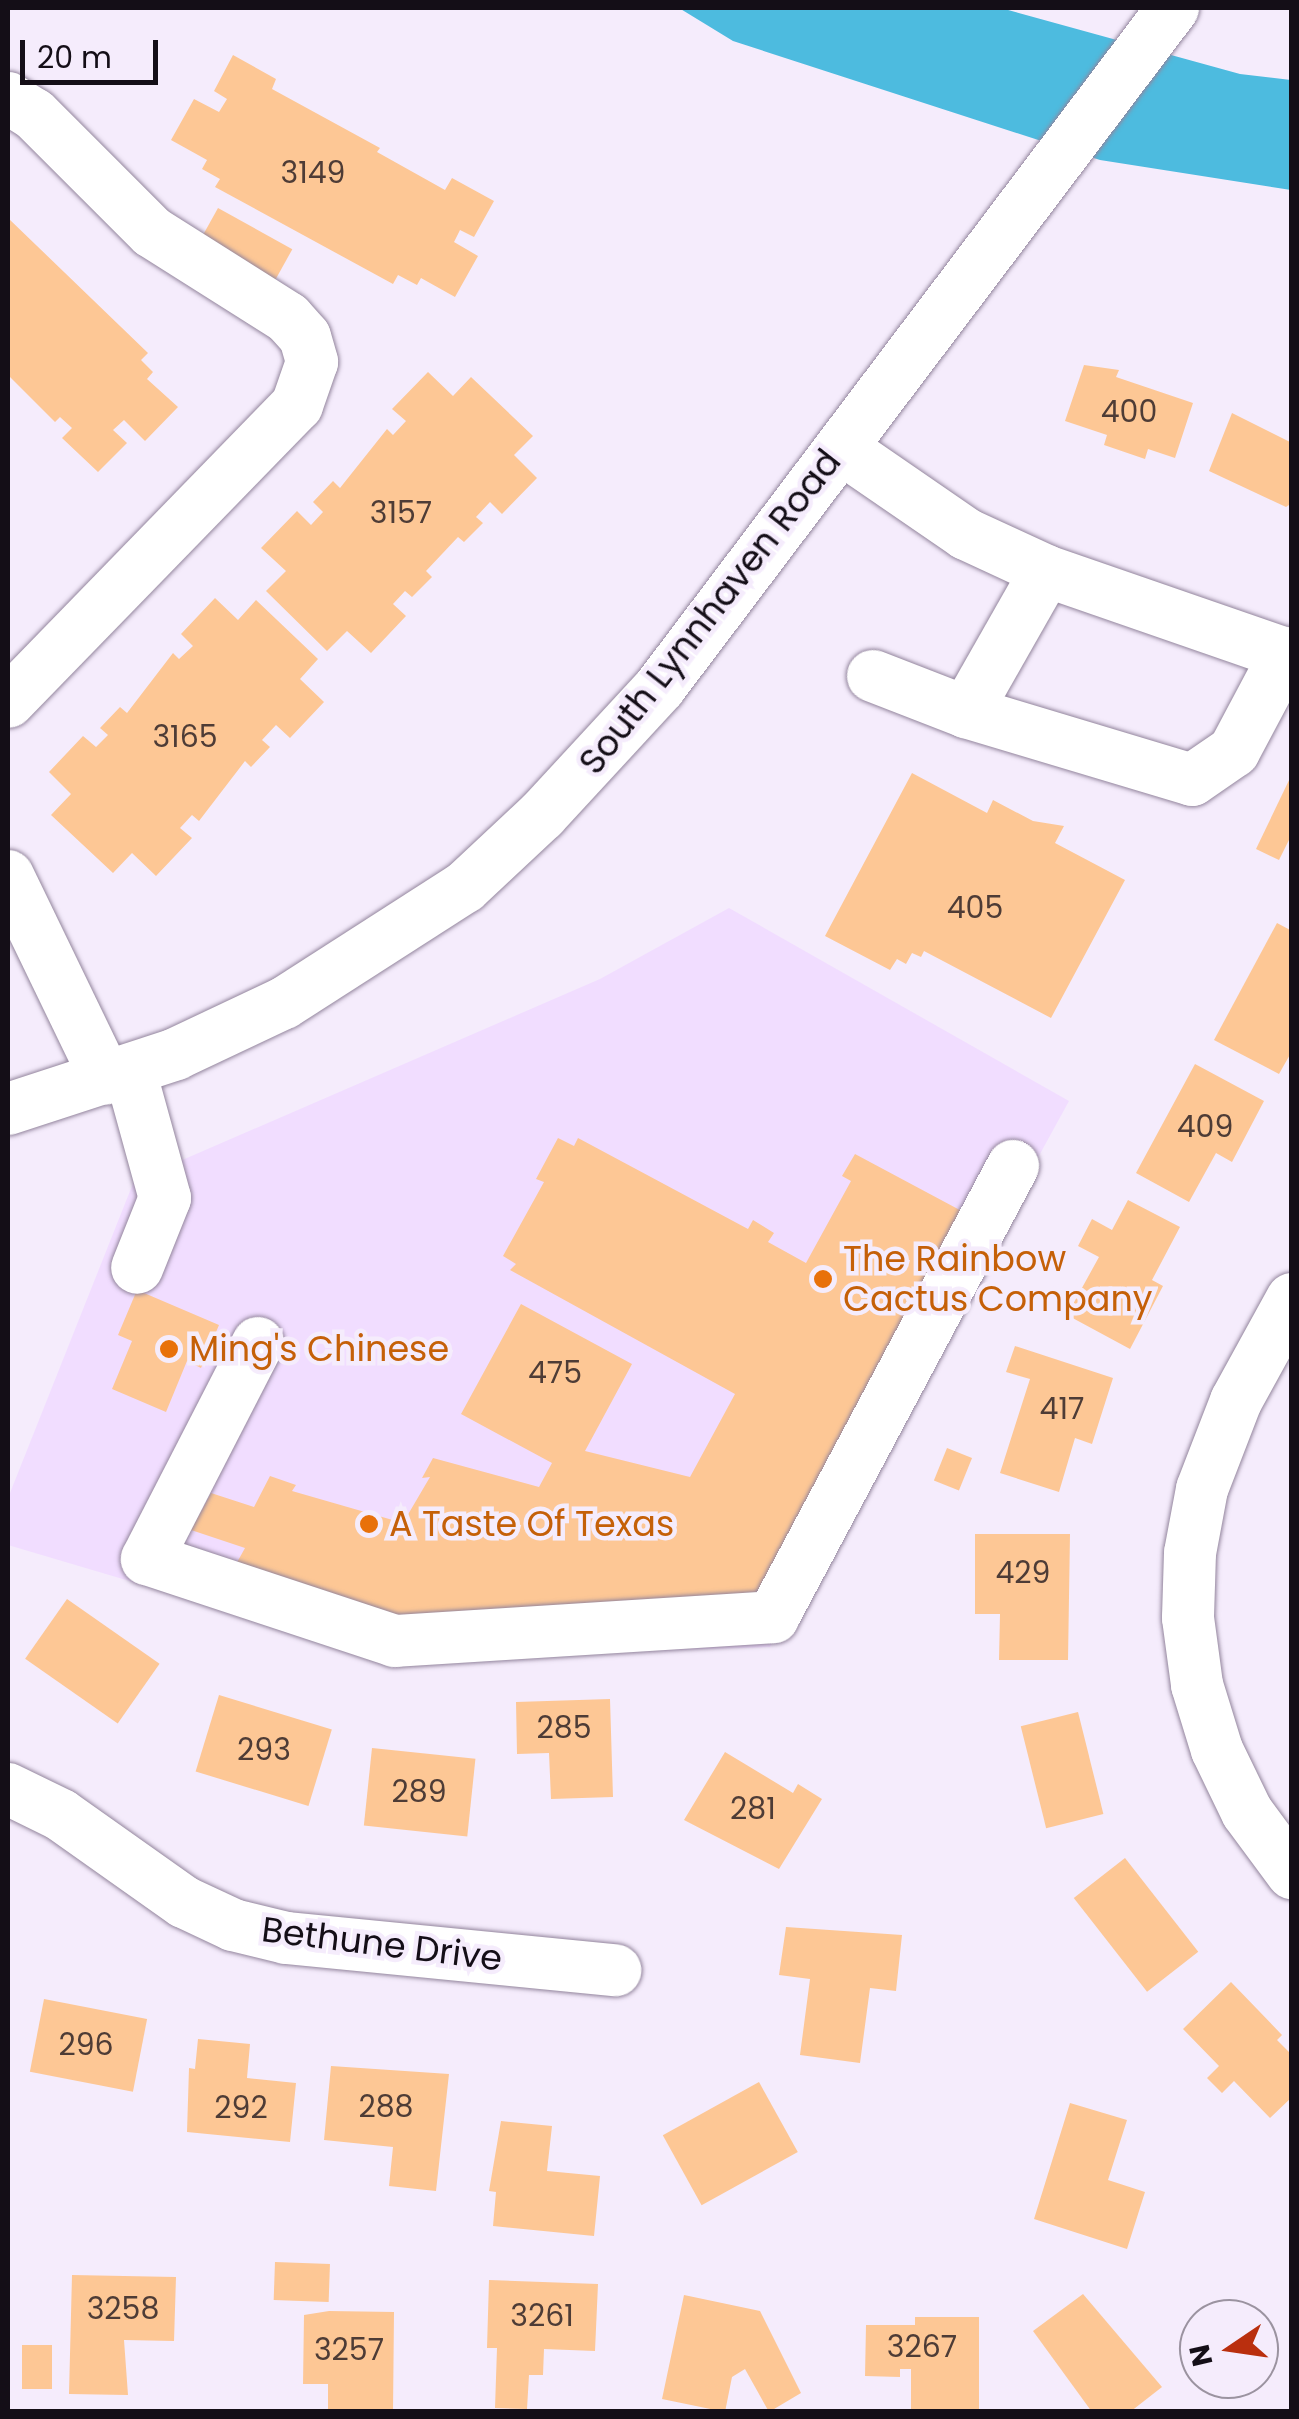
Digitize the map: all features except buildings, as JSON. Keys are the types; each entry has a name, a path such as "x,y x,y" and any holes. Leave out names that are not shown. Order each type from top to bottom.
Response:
{"street":[{"name":"South Lynnhaven Road","path":"8,1110 118,1075 284,1003 465,887 567,791 660,688 1170,11"},
{"path":"8,98 34,114 152,232 288,318 305,337 312,362 297,404 8,702"},
{"path":"841,448 966,534 1046,571 1289,654 1234,750 1192,780 966,712 873,676"},
{"path":"966,712 1046,571"},
{"path":"8,876 118,1075 165,1198 137,1268"},
{"path":"258,1342 146,1560 395,1641 772,1617 1013,1166"},
{"path":"1292,1299 1236,1400 1202,1489 1190,1553 1188,1618 1197,1686 1216,1750 1246,1812 1292,1873"},
{"name":"Bethune Drive","path":"8,1790 62,1815 184,1902 233,1925 286,1938 615,1970"}],"shaded area":[{"path":"729,908 1069,1101 770,1647 393,1659 8,1545 8,1498 134,1181 600,979"}],"water":[{"path":"679,8 1001,8 1240,74 1291,80 1291,190 1100,160 733,41"}],"place":[{"name":"The Rainbow Cactus Company","path":"823,1279"},
{"name":"Ming's Chinese","path":"169,1349"},
{"name":"A Taste Of Texas","path":"369,1524"}]}
